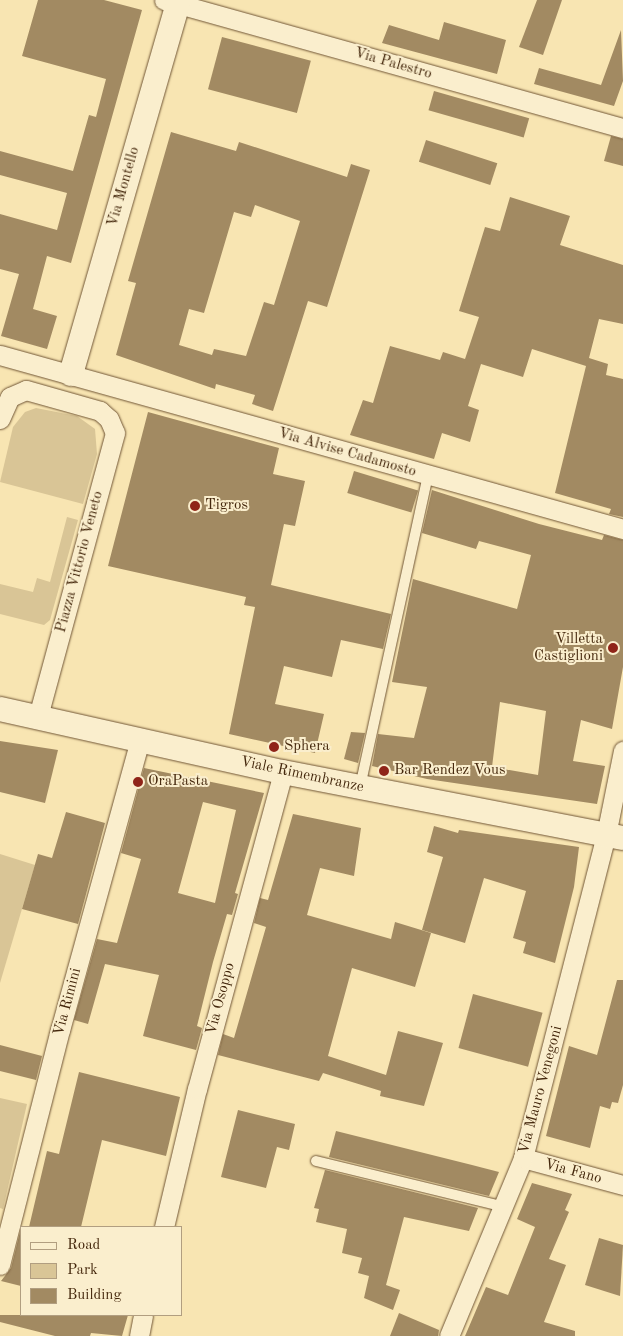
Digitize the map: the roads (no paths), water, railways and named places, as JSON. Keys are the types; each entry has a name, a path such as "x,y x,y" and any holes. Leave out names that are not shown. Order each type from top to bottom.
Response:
{"street":[{"name":"Via Palestro","path":"174,1 623,128"},
{"name":"Via Montello","path":"71,374 174,1"},
{"name":"Via Alvise Cadamosto","path":"0,355 623,529"},
{"path":"0,419 10,397 20,392 33,391 71,374"},
{"name":"Piazza Vittorio Veneto","path":"38,717 114,440 112,423 100,411 71,374"},
{"path":"33,391 100,411"},
{"name":"Viale Rimembranze","path":"0,709 360,788 615,836"},
{"name":"Via Rimini","path":"0,1265 60,1030 140,740"},
{"name":"Via Mauro Venegoni","path":"449,1336 523,1158 615,836 623,751"},
{"name":"Via Osoppo","path":"164,1226 197,1089 283,772"},
{"name":"Via Fano","path":"523,1158 623,1185"},
{"path":"138,1336 143,1316"}],"lane":[{"path":"360,788 428,475"},
{"path":"316,1161 504,1207"}],"place":[{"name":"Tigros","path":"195,506"},
{"name":"Villetta Castiglioni","path":"613,648"},
{"name":"Sphera","path":"274,747"},
{"name":"Bar Rendez Vous","path":"384,771"},
{"name":"OraPasta","path":"138,782"}]}
